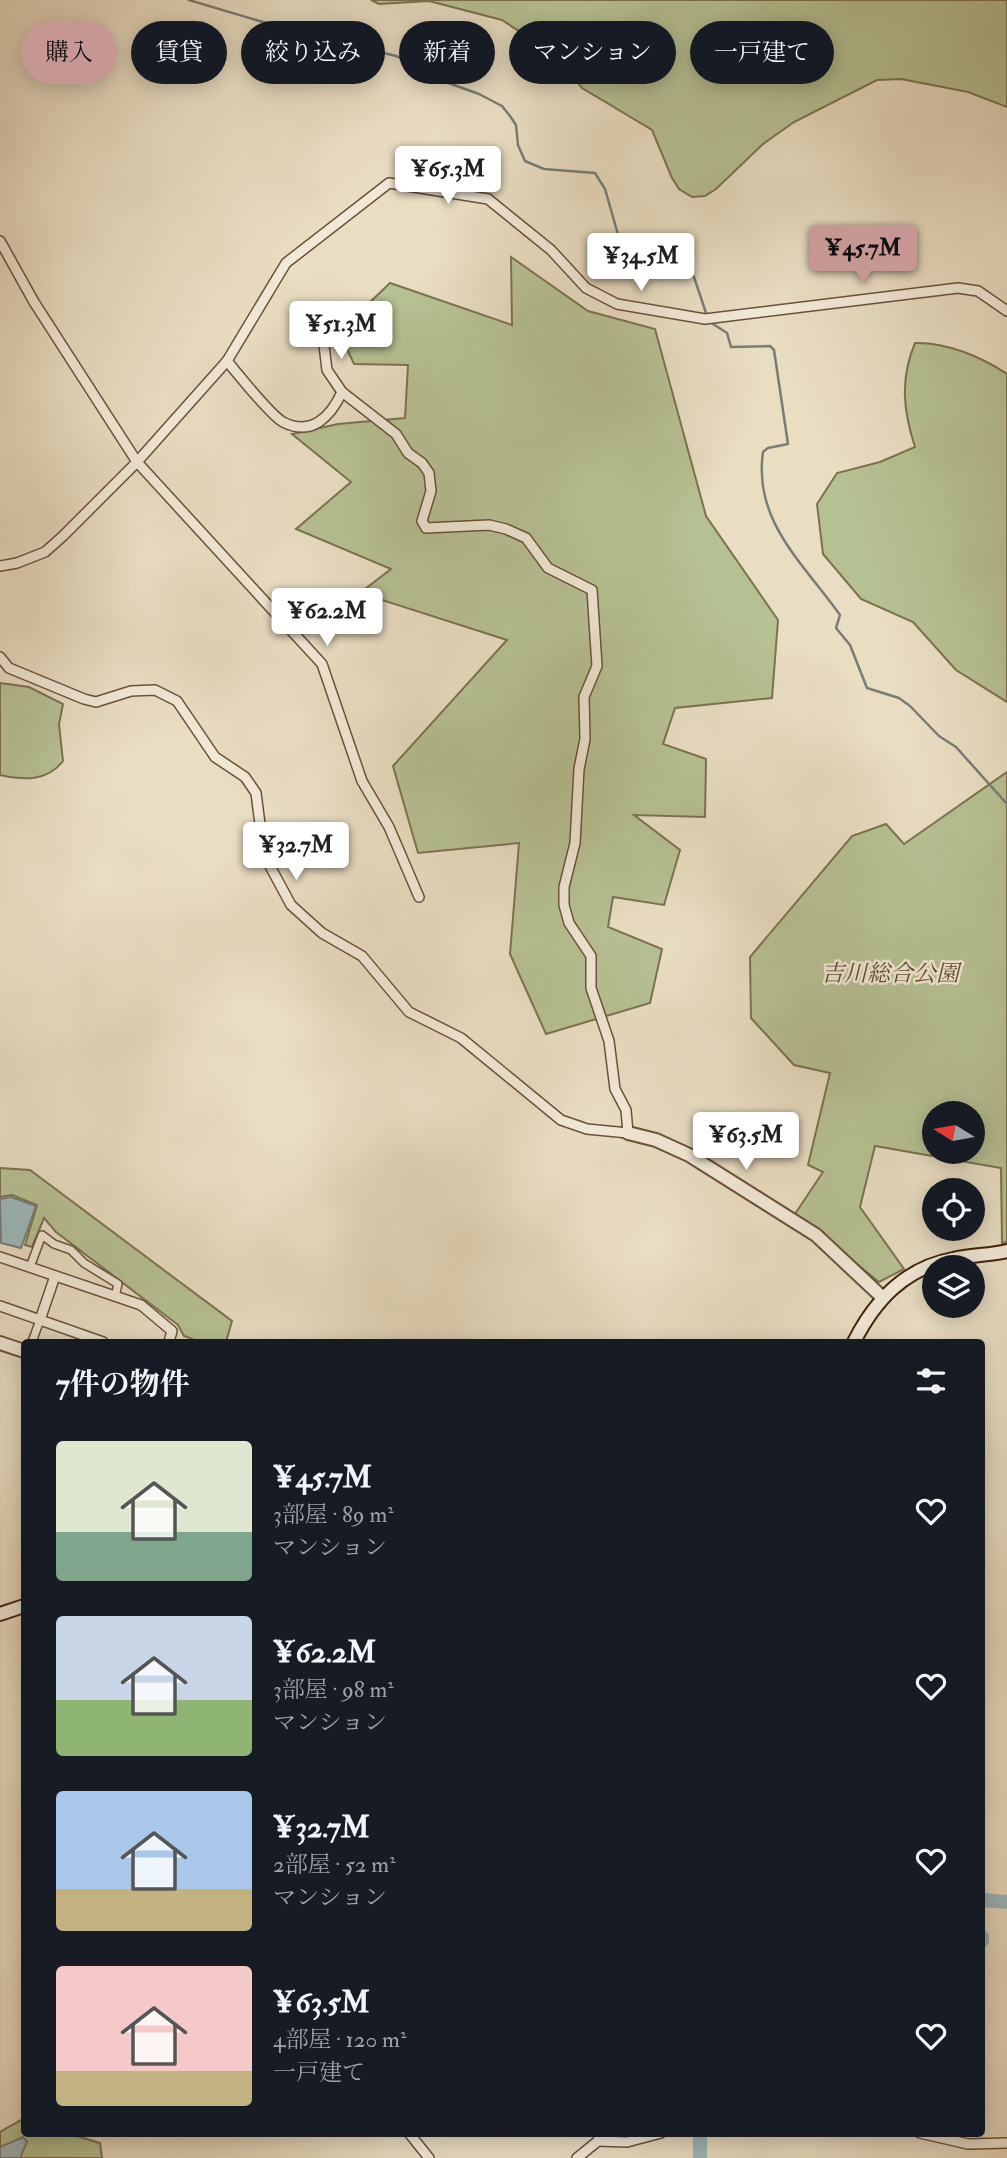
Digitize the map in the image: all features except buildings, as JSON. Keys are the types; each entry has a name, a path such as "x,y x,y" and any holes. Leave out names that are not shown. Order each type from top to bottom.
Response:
{"street":[{"path":"0,566 17,563 45,552 137,462 227,361 286,263 368,198 394,183 488,199 551,250 586,288 617,304 705,319 958,288 978,291 1007,312"},
{"path":"0,241 34,302 137,462 322,664 362,781 389,827 419,897"},
{"path":"323,337 327,370 342,392 396,434 408,453 422,463 429,474 431,491 422,521 426,528 489,525 506,529 526,538 548,568 592,590 597,666 584,697 585,739 579,769 575,843 564,887 564,905 569,923 591,956 592,988 610,1041 615,1090 626,1110 628,1133"},
{"path":"227,361 282,422 302,426 320,423 332,414 342,392"},
{"path":"0,657 9,668 96,702 131,691 155,690 177,701 215,757 245,777 256,793 264,855 292,905 321,933 362,956 409,1012 461,1038 555,1115 587,1129 628,1133 656,1140 689,1155 816,1235 883,1297"},
{"path":"30,1267 42,1235 54,1244 71,1250 84,1263 118,1284 115,1297"},
{"path":"856,1339 883,1297 899,1282 928,1266 1007,1251"},
{"path":"0,1257 141,1306 172,1331 170,1339"},
{"path":"33,1339 55,1276"},
{"path":"0,1306 94,1339"},
{"path":"0,1343 21,1350"},
{"path":"0,1614 21,1607"},
{"path":"412,2137 429,2158"},
{"path":"577,2158 599,2137 627,2142 646,2137"},
{"path":"937,2137 968,2144 1007,2143"}],"green space":[{"path":"371,0 1007,0 1007,107 968,92 901,79 877,80 794,122 763,144 716,189 705,196 692,197 679,189 672,178 652,130 579,84 676,84 676,21 509,21 509,25 502,20 429,1 379,4"},
{"path":"511,257 588,311 655,329 706,516 778,620 772,698 675,708 663,744 706,759 705,817 634,815 680,850 664,905 613,897 608,927 662,949 650,1003 546,1034 510,954 519,843 418,853 393,766 507,640 360,593 391,569 296,529 351,482 292,434 338,424 405,418 408,365 354,364 339,332 390,283 512,325"},
{"path":"915,343 939,345 963,352 1007,374 1007,702 956,670 913,622 861,599 823,554 817,504 837,473 880,462 915,447 906,407 905,382"},
{"path":"0,683 29,687 63,704 59,724 63,761 50,773 34,778 0,775"},
{"name":"吉川総合公園","path":"1007,772 1007,1242 1002,1243 1001,1168 978,1164 985,1164 985,1101 922,1101 922,1154 875,1146 860,1207 904,1269 879,1282 795,1214 823,1172 808,1165 830,1073 794,1065 751,1018 750,957 852,836 886,824 904,844"},
{"path":"0,1168 30,1170 232,1321 227,1339 192,1339 184,1336 178,1325 56,1232 44,1218 32,1247 25,1245 37,1205 12,1195 0,1197"},
{"path":"21,2120 21,2137 80,2137 100,2143 102,2158 0,2158 0,2132"}],"water":[{"path":"11,1197 36,1206 21,1248 1,1243 0,1199"},
{"path":"23,2137 27,2142 20,2158 0,2158 0,2147"}],"waterway":[{"path":"189,0 283,28 396,56 414,63 440,80 479,94 502,106 516,125 518,145 525,161 544,169 595,173 605,189 623,252 629,258 689,272 694,277 707,316"},
{"path":"710,322 727,333 731,347 770,346 774,350 788,444 768,448 763,452 762,477 766,499 784,540 840,615 836,628 850,645 867,688 899,698 910,706 939,736 956,747 1007,804"},
{"path":"985,1900 1007,1902"},
{"path":"700,2137 700,2158"}]}
